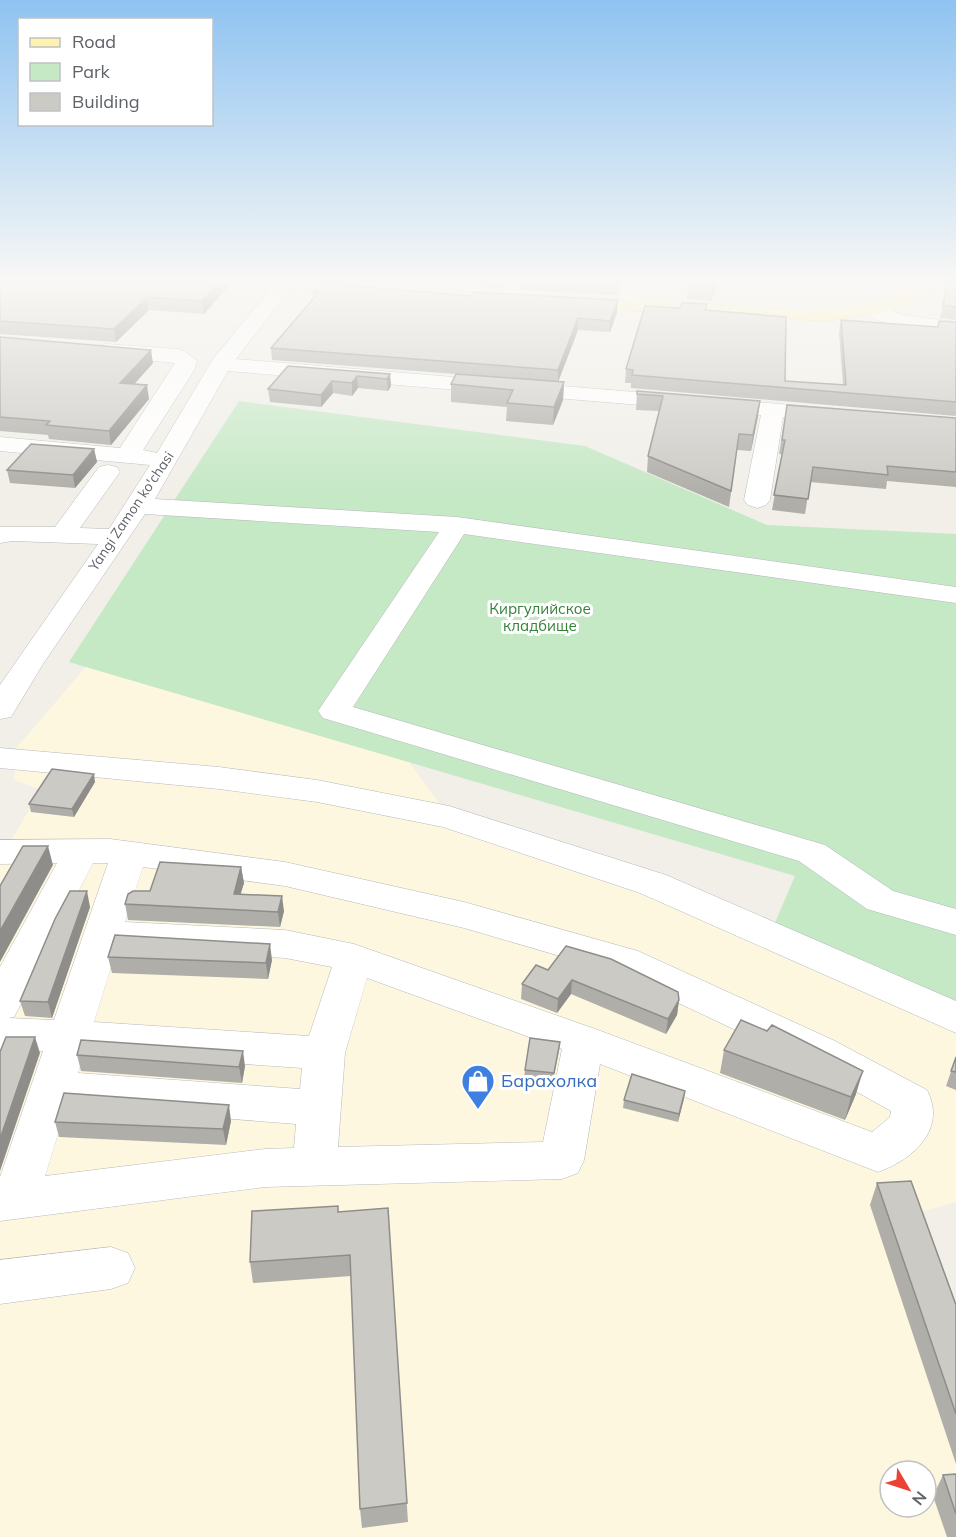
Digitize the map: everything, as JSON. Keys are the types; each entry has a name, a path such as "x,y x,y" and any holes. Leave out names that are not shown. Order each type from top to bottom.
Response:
{"street":[{"path":"62,535 118,464 184,369 186,361 177,355 133,352"},
{"name":"Yangi Zamon ko'chasi","path":"0,710 14,664 138,506 221,364 231,352"},
{"path":"221,364 853,415"},
{"path":"757,500 773,409"},
{"path":"0,444 118,464 167,459"},
{"path":"138,506 458,525 956,595"},
{"path":"458,525 334,711 812,852 880,900 956,922"},
{"path":"0,535 13,532 114,537"},
{"path":"0,758 219,778 317,791 449,817 653,884 956,1018"},
{"path":"0,852 82,851 129,854 285,874 464,915 624,961 818,1051 912,1102 912,1125 878,1152 584,1041 354,958 285,944 102,934"},
{"path":"0,1006 44,918 82,851"},
{"path":"129,854 51,1088 8,1200 163,1179 314,1166 562,1160 584,1041"},
{"path":"314,1166 324,1053 354,958"},
{"path":"0,1034 68,1036 324,1053"},
{"path":"51,1088 319,1108"},
{"path":"0,1282 111,1268"}],"shaded area":[{"name":"Барахолка","path":"86,667 409,762 449,817 653,884 956,1018 956,1202 920,1212 956,1310 956,1537 0,1537 0,859 41,790 14,780 17,747"}],"green space":[{"name":"Киргулийское кладбище","path":"239,401 585,446 767,525 956,534 956,1016 768,939 795,876 69,662"}],"building":[{"path":"0,352 149,352 120,383 147,385 109,431 46,425 50,421 0,417"},
{"path":"320,352 565,352 558,370"},
{"path":"631,352 785,352 785,381 846,385 843,352 956,352 956,402 632,375 633,370 626,369"},
{"path":"288,366 390,374 387,379 357,376 352,383 332,381 321,395 268,389"},
{"path":"456,374 564,382 554,407 507,403 513,390 451,384"},
{"path":"637,391 760,401 753,435 739,434 731,491 648,456 663,396 637,394"},
{"path":"787,405 956,418 956,472 887,466 888,475 813,467 808,499 774,495 785,440 782,440"},
{"path":"31,444 94,449 73,475 7,470"},
{"path":"52,769 94,774 72,809 29,804"},
{"path":"23,846 48,846 0,931 0,886"},
{"path":"160,862 241,867 234,894 282,896 278,912 125,904 128,894 133,891 150,891"},
{"path":"70,891 87,891 48,1002 20,1001 55,919"},
{"path":"115,935 270,944 266,963 108,957"},
{"path":"566,946 611,959 678,992 679,1000 668,1019 572,980 558,999 522,984 536,965 548,970"},
{"path":"741,1020 767,1031 772,1025 863,1071 851,1097 724,1050"},
{"path":"6,1037 35,1037 0,1139 0,1052"},
{"path":"530,1038 560,1042 554,1073 525,1070"},
{"path":"81,1040 243,1051 239,1067 77,1055"},
{"path":"956,1057 956,1072 951,1071"},
{"path":"632,1074 685,1091 679,1114 624,1100"},
{"path":"64,1093 229,1105 223,1129 55,1122"},
{"path":"911,1181 956,1305 956,1414 877,1183"},
{"path":"338,1206 338,1212 388,1208 407,1503 360,1509 350,1255 250,1262 252,1211"},
{"path":"956,1474 956,1514 943,1475"}],"place":[{"name":"Барахолка","path":"478,1110"}]}
